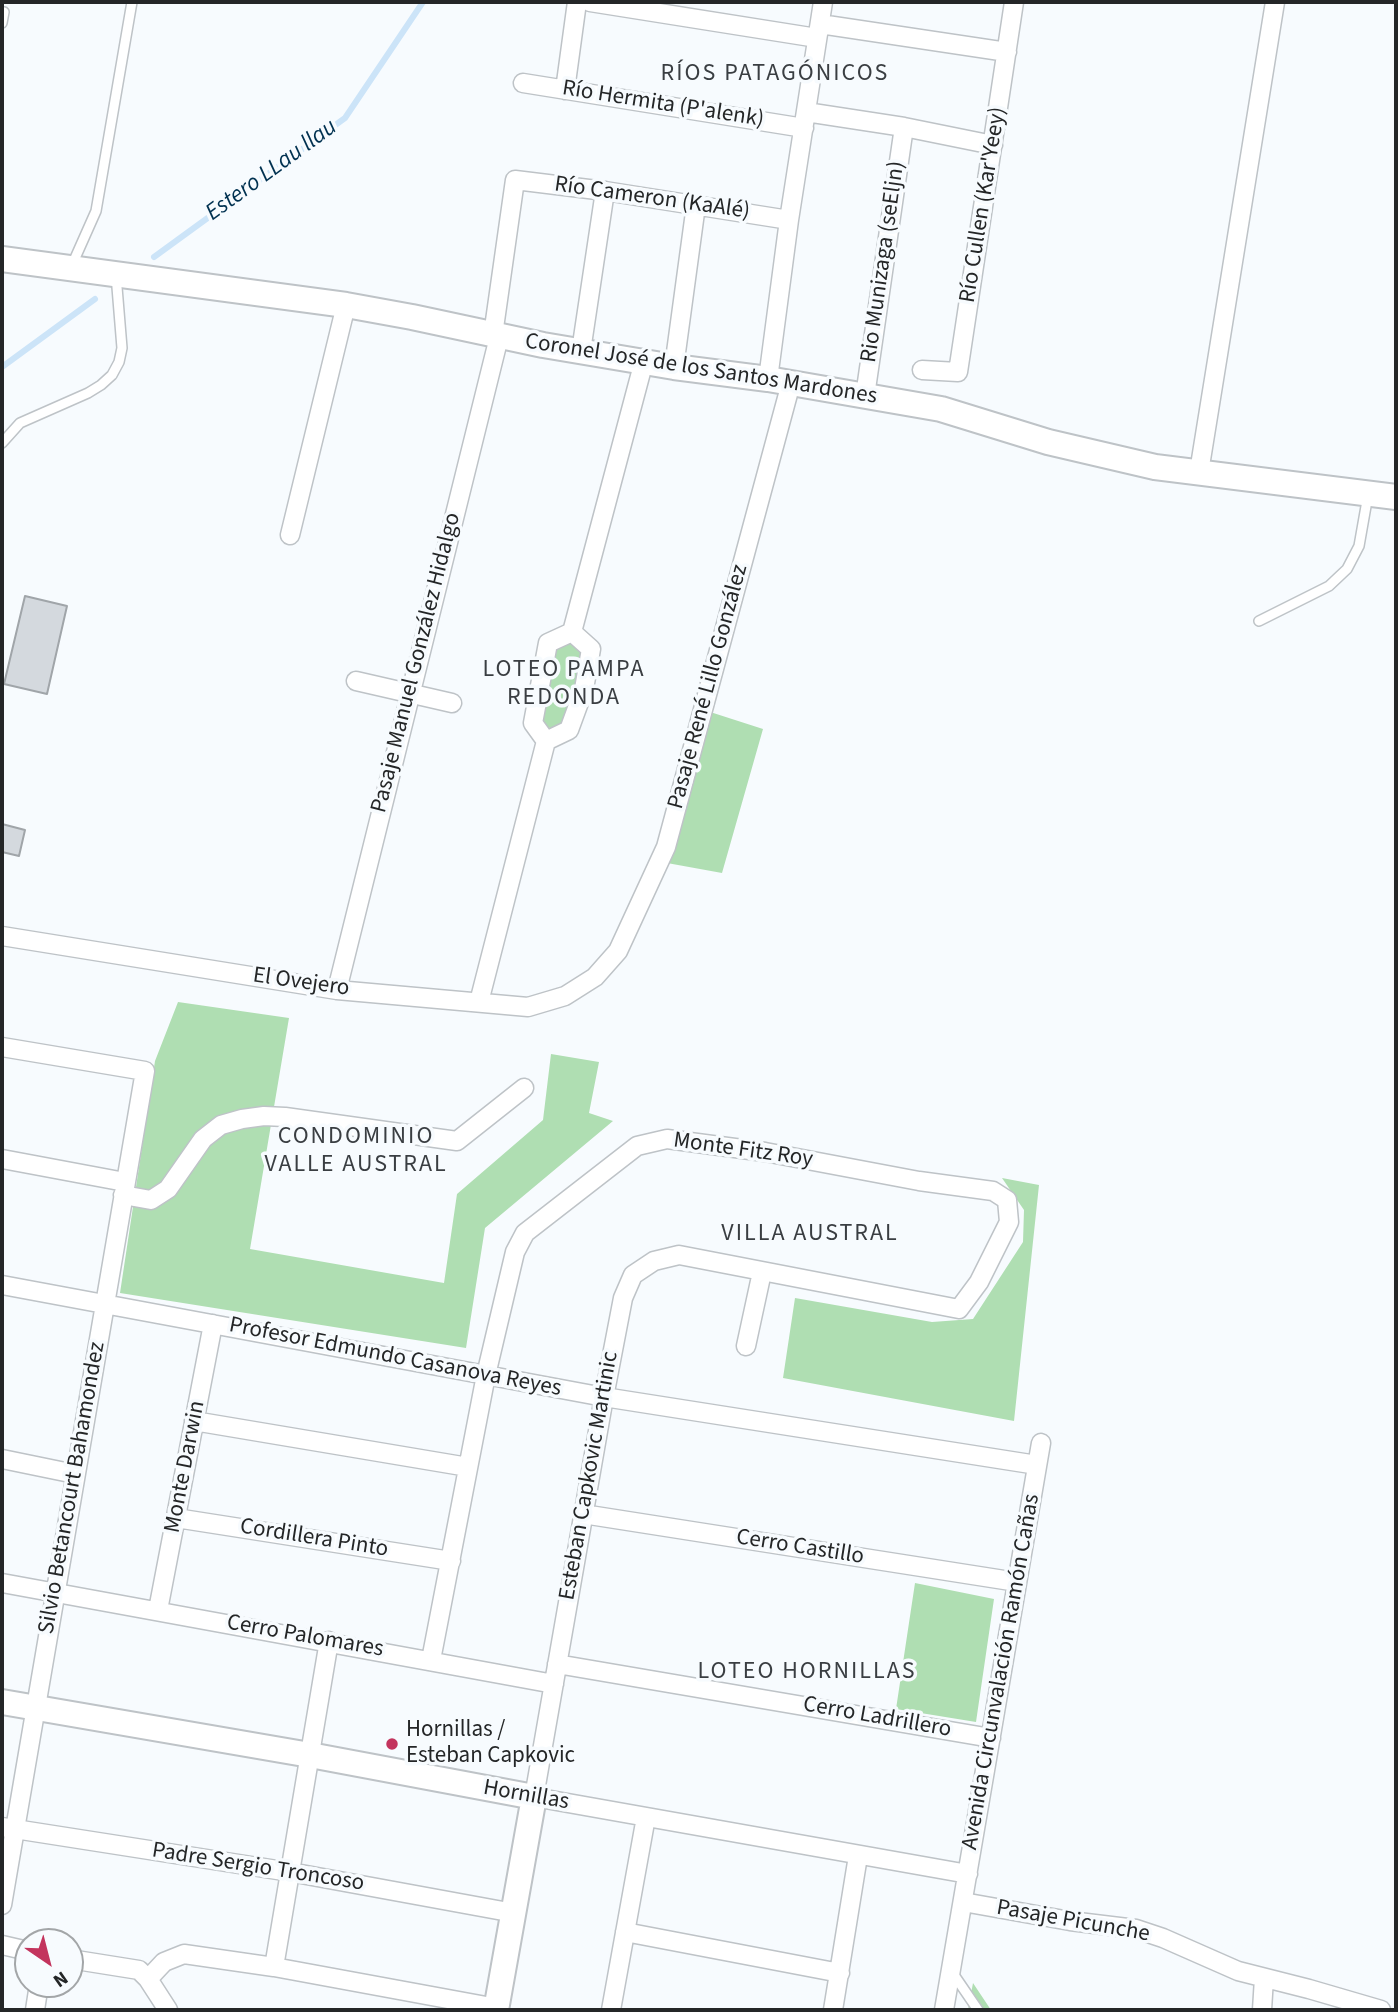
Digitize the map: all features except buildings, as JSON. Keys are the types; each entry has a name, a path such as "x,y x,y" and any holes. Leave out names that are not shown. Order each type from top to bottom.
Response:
{"street":[{"path":"565,90 577,2"},
{"path":"590,2 1007,52"},
{"name":"Pasaje René Lillo González","path":"595,977 618,951 666,847 779,381 789,220 823,2"},
{"name":"Río Cullen (Kar'Yeey)","path":"922,370 958,372 1014,2"},
{"path":"1199,472 1276,2"},
{"name":"Río Hermita (P'alenk)","path":"523,83 805,120 904,127 993,145"},
{"name":"Rio Munizaga (seEljn)","path":"865,396 904,127"},
{"name":"Río Cameron (KaAlé)","path":"515,180 605,191 789,220"},
{"name":"Pasaje Manuel González Hidalgo","path":"337,989 496,336 515,180"},
{"path":"581,351 605,191"},
{"path":"674,367 696,205"},
{"name":"Coronel José de los Santos Mardones","path":"2,259 346,305 581,351 941,409 1048,442 1156,467 1396,497"},
{"path":"290,535 346,305"},
{"path":"572,632 644,361"},
{"path":"546,741 569,730 584,689 591,649 572,632"},
{"path":"546,741 533,723 548,643 572,632"},
{"path":"356,681 453,703"},
{"path":"479,1002 546,741"},
{"name":"El Ovejero","path":"2,936 337,989 528,1007 565,996 595,977"},
{"name":"Silvio Betancourt Bahamondez","path":"2,1047 145,1070 35,1708 8,1828 2,1905"},
{"path":"2,1159 124,1189 151,1200 168,1189 203,1139 221,1125 264,1116 285,1117 457,1141 524,1088"},
{"name":"Monte Fitz Roy","path":"431,1660 486,1375 515,1252 525,1233 637,1146 667,1139 765,1152 919,1181 993,1191 1007,1200 1009,1222 979,1282 959,1309"},
{"name":"Esteban Capkovic Martinic","path":"496,2009 604,1397 623,1298 633,1275 654,1261 679,1255 959,1309"},
{"path":"746,1346 762,1272"},
{"name":"Profesor Edmundo Casanova Reyes","path":"2,1289 104,1304 604,1397 1037,1465"},
{"name":"Monte Darwin","path":"158,1610 214,1324"},
{"path":"194,1421 468,1467"},
{"name":"Avenida Circunvalación Ramón Cañas","path":"944,2010 1041,1443"},
{"path":"2,1459 75,1474"},
{"name":"Cerro Castillo","path":"583,1514 1017,1582"},
{"name":"Cordillera Pinto","path":"176,1517 451,1561"},
{"name":"Cerro Palomares","path":"2,1583 554,1684"},
{"path":"274,1967 329,1641"},
{"name":"Cerro Ladrillero","path":"557,1664 991,1738"},
{"name":"Hornillas","path":"2,1702 968,1874"},
{"path":"611,2010 646,1817"},
{"name":"Padre Sergio Troncoso","path":"8,1828 290,1872 514,1913"},
{"path":"833,2010 858,1856"},
{"name":"Pasaje Picunche","path":"962,1902 1070,1921 1136,1929 1238,1971 1381,2010"},
{"path":"625,1932 840,1973"},
{"path":"148,1979 164,1962 184,1954 274,1967 496,2009"},
{"path":"84,1961 139,1970 168,2010"},
{"path":"1262,2010 1264,1978"}],"lane":[{"path":"70,268 96,211 132,2"},
{"path":"2,23 4,12"},
{"path":"2,443 20,423 88,393 112,375 122,348 116,274"},
{"path":"1259,621 1329,586 1347,569 1359,546 1368,493"},
{"path":"951,1970 978,2010"}],"green space":[{"path":"560,643 576,643 583,655 569,721 562,727 550,728 542,726 539,717 554,649"},
{"path":"704,710 763,729 722,873 667,863"},
{"path":"178,1002 289,1018 250,1249 444,1283 457,1194 543,1120 551,1054 599,1062 589,1113 613,1121 485,1228 466,1348 120,1293 155,1061"},
{"path":"1002,1178 1039,1185 1014,1421 783,1378 795,1298 932,1322 973,1319 1023,1242 1024,1210"},
{"path":"915,1583 994,1599 976,1722 896,1709"},
{"path":"973,1983 991,2010 968,2010"}],"waterway":[{"name":"Estero LLau llau","path":"154,257 345,118 423,2"},
{"name":"Estero LLau llau","path":"2,367 95,299"}],"place":[{"name":"Hornillas / Esteban Capkovic","path":"392,1744"}],"district":[{"name":"RÍOS PATAGÓNICOS","path":"775,75"},
{"name":"LOTEO PAMPA REDONDA","path":"564,685"},
{"name":"CONDOMINIO VALLE AUSTRAL","path":"356,1152"},
{"name":"VILLA AUSTRAL","path":"810,1235"},
{"name":"LOTEO HORNILLAS","path":"807,1673"}]}
